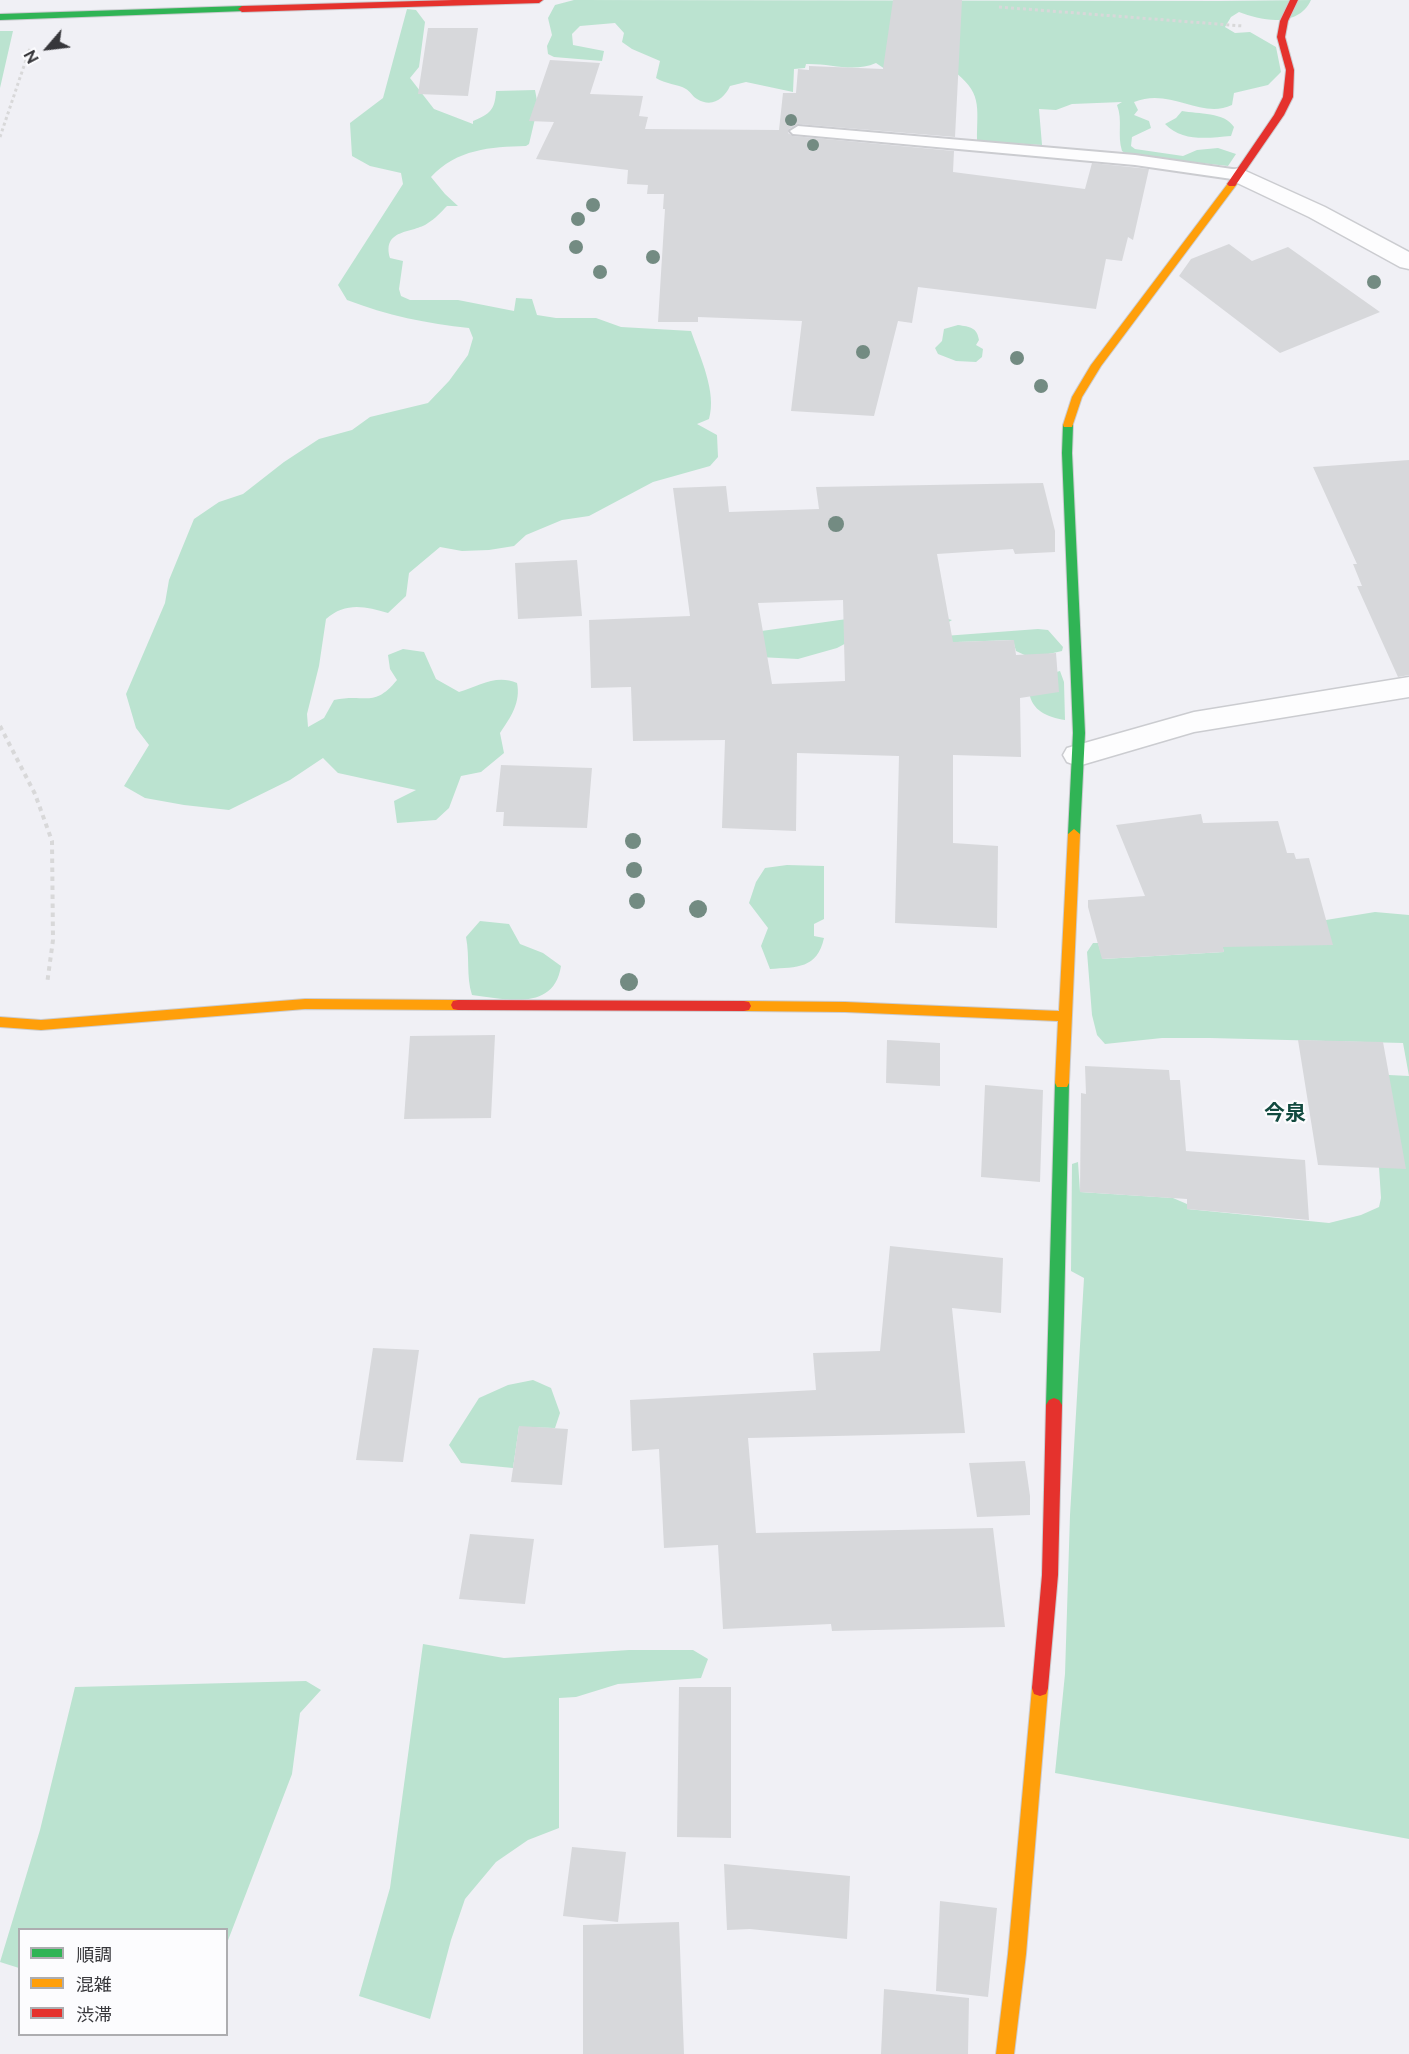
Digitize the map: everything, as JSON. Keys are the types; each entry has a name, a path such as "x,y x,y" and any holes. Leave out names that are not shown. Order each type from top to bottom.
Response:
{"street":[{"path":"0,17 539,0"},
{"path":"1005,2054 1017,1954 1050,1575 1064,1016 1078,755 1067,453 1068,420 1077,397 1100,358 1239,175 1279,115 1288,97 1290,70 1281,37 1284,21 1294,0"},
{"path":"1239,175 1317,212 1409,262"},
{"path":"1078,755 1194,722 1409,687"},
{"path":"0,1022 41,1025 305,1004 844,1007 1064,1016"}],"lane":[{"path":"798,131 1124,159 1239,175"}],"path":[{"path":"999,7 1283,28"},
{"path":"0,137 41,16"},
{"path":"0,726 35,794 52,841 53,940 41,1025"}],"green space":[{"path":"574,0 1311,0 1298,15 1289,18 1268,20 1239,12 1231,17 1225,27 1235,33 1250,32 1276,47 1281,72 1268,85 1234,93 1232,105 1220,109 1197,107 1161,98 1148,98 1134,102 1138,110 1134,115 1149,121 1151,128 1132,137 1131,146 1135,149 1183,156 1197,150 1218,148 1236,154 1228,166 1128,155 1122,151 1121,145 1120,116 1117,105 1122,102 1072,104 1056,110 1039,109 1042,145 977,141 976,100 969,85 951,69 891,73 876,63 859,67 806,64 805,68 794,69 793,92 746,82 730,86 717,101 702,102 683,87 656,78 660,61 622,42 624,33 615,23 580,26 572,34 573,45 604,51 602,61 554,57 548,54 547,46 552,35 548,18 555,5"},
{"path":"407,9 416,10 425,22 419,67 410,78 434,109 473,124 473,121 484,116 493,107 496,91 535,90 538,106 529,144 526,146 475,151 452,160 431,177 458,206 447,206 428,223 400,233 390,241 390,258 403,261 399,289 401,296 410,300 458,300 514,311 516,298 532,299 537,315 556,318 596,318 621,327 691,331 711,398 709,419 697,424 717,435 718,457 710,466 653,482 589,516 562,520 526,535 514,546 462,551 440,547 409,573 406,596 388,613 356,607 340,610 326,619 319,666 307,714 308,727 324,718 334,700 375,697 389,689 397,680 390,669 388,655 403,649 424,652 436,679 459,692 495,680 517,683 516,703 500,733 504,753 481,772 461,776 449,808 436,820 397,823 394,801 416,790 338,773 323,758 290,780 229,810 145,798 124,786 149,745 136,728 126,694 165,603 169,580 194,519 219,502 243,494 284,462 319,439 352,430 370,417 428,403 449,381 468,355 473,338 469,328 407,318 377,310 347,300 338,285 403,184 401,173 370,166 352,156 350,123 383,98"},
{"path":"0,31 13,31 0,88"},
{"path":"1182,111 1211,114 1230,122 1234,127 1231,136 1196,138 1179,134 1165,124 1176,118"},
{"path":"958,325 969,327 977,332 979,340 976,345 983,349 982,357 976,362 956,361 938,354 935,348 942,341 944,329"},
{"path":"861,617 940,617 952,620 947,623 852,640 837,648 798,659 759,657 726,636"},
{"path":"1048,630 1063,647 1062,651 1031,658 1016,651 1013,640 903,644 944,636"},
{"path":"1060,671 1064,682 1065,720 1041,712 1033,704 1029,692 1053,673"},
{"path":"787,865 824,866 824,919 814,924 814,936 824,938 821,948 811,961 797,966 770,969 761,946 768,928 749,903 756,882 765,868"},
{"path":"1206,892 1326,920 1375,912 1409,915 1409,1076 1403,1043 1162,1038 1105,1044 1097,1035 1092,1015 1087,952 1093,943 1098,943 1103,959 1224,952"},
{"path":"480,921 509,924 520,944 543,953 561,966 557,981 539,996 527,999 499,999 472,995 466,937"},
{"path":"1389,1075 1409,1076 1409,1839 1055,1773 1065,1674 1070,1515 1084,1278 1071,1271 1072,1164 1078,1162 1080,1192 1173,1198 1187,1204 1187,1209 1329,1223 1361,1215 1379,1207 1381,1198 1379,1167"},
{"path":"533,1380 551,1388 560,1413 555,1428 519,1427 513,1468 461,1463 449,1445 479,1398 508,1385"},
{"path":"423,1644 504,1658 629,1650 693,1650 708,1659 701,1678 618,1684 576,1697 559,1698 559,1828 528,1840 496,1862 465,1899 451,1940 430,2019 359,1996 390,1888"},
{"path":"306,1681 321,1690 300,1713 292,1774 228,1940 228,1928 18,1928 18,1968 0,1962 40,1830 75,1687"}],"building":[{"path":"893,0 962,0 955,137 798,124 789,129 788,133 793,136 954,151 953,172 1085,189 1092,163 1149,169 1133,240 1128,237 1122,261 1106,259 1096,309 918,287 912,323 898,321 874,416 791,411 802,321 698,317 698,322 658,322 664,194 647,194 648,185 627,184 628,170 536,159 554,122 529,121 550,60 600,63 590,94 643,96 639,116 648,117 645,129 779,130 783,93 796,93 798,69 809,70 809,66 883,69"},
{"path":"428,28 478,28 468,96 418,94"},
{"path":"1229,244 1252,261 1288,247 1380,312 1280,353 1179,276 1191,259"},
{"path":"1409,460 1409,675 1398,677 1357,586 1362,586 1353,564 1357,564 1313,467"},
{"path":"1043,483 1055,531 1055,552 1015,554 1013,549 937,554 953,642 1014,640 1016,655 1056,653 1059,692 1020,698 1021,757 953,755 953,843 998,846 997,928 895,923 899,756 797,753 796,831 722,828 725,740 633,741 631,687 591,688 589,620 690,616 673,488 726,486 729,512 819,509 816,487","holes":["843,600 845,681 772,684 758,603"]},
{"path":"577,560 582,616 518,619 515,563"},
{"path":"501,765 592,768 587,828 503,826 504,812 496,812"},
{"path":"1201,814 1203,823 1278,821 1287,853 1294,853 1296,859 1309,858 1333,945 1223,947 1224,952 1102,959 1088,900 1145,896 1116,825"},
{"path":"495,1035 491,1118 404,1119 410,1036"},
{"path":"887,1040 940,1043 940,1086 886,1083"},
{"path":"1298,1040 1383,1042 1406,1169 1318,1165"},
{"path":"1085,1066 1169,1070 1170,1080 1180,1080 1186,1151 1305,1160 1309,1220 1187,1209 1187,1199 1080,1192 1081,1093 1086,1094"},
{"path":"985,1085 1043,1090 1040,1182 981,1177"},
{"path":"890,1246 1003,1258 1001,1313 952,1308 965,1433 748,1438 756,1533 993,1528 1005,1627 832,1631 831,1624 723,1629 718,1545 664,1548 659,1449 632,1451 630,1400 816,1390 813,1353 880,1351"},
{"path":"373,1348 419,1350 403,1462 356,1460"},
{"path":"519,1426 568,1429 562,1485 511,1482"},
{"path":"1025,1461 1030,1515 977,1517 969,1463"},
{"path":"470,1534 534,1539 525,1604 459,1599"},
{"path":"679,1687 731,1687 731,1838 677,1837"},
{"path":"572,1847 626,1852 618,1922 563,1916"},
{"path":"724,1864 850,1876 847,1939 750,1929 727,1930"},
{"path":"940,1901 997,1908 988,1997 936,1991"},
{"path":"679,1922 684,2054 583,2054 583,1925"},
{"path":"884,1989 969,1998 968,2054 881,2054"}],"traffic: fast":[{"path":"0,17 242,9"},
{"path":"1068,425 1067,453 1079,733 1074,834"},
{"path":"1054,1405 1062,1083"}],"traffic: slow":[{"path":"1068,425 1077,397 1096,365 1232,184"},
{"path":"1062,1083 1074,834"},
{"path":"0,1022 41,1025 305,1004 458,1005"},
{"path":"744,1006 845,1007 1064,1016"},
{"path":"1005,2054 1017,1954 1040,1688"}],"traffic: jam":[{"path":"242,9 539,0"},
{"path":"1232,184 1279,115 1288,97 1290,70 1281,37 1284,21 1294,0"},
{"path":"458,1005 744,1006"},
{"path":"1040,1688 1050,1575 1054,1405"}],"district":[{"name":"今泉","path":"1285,1114"}]}
